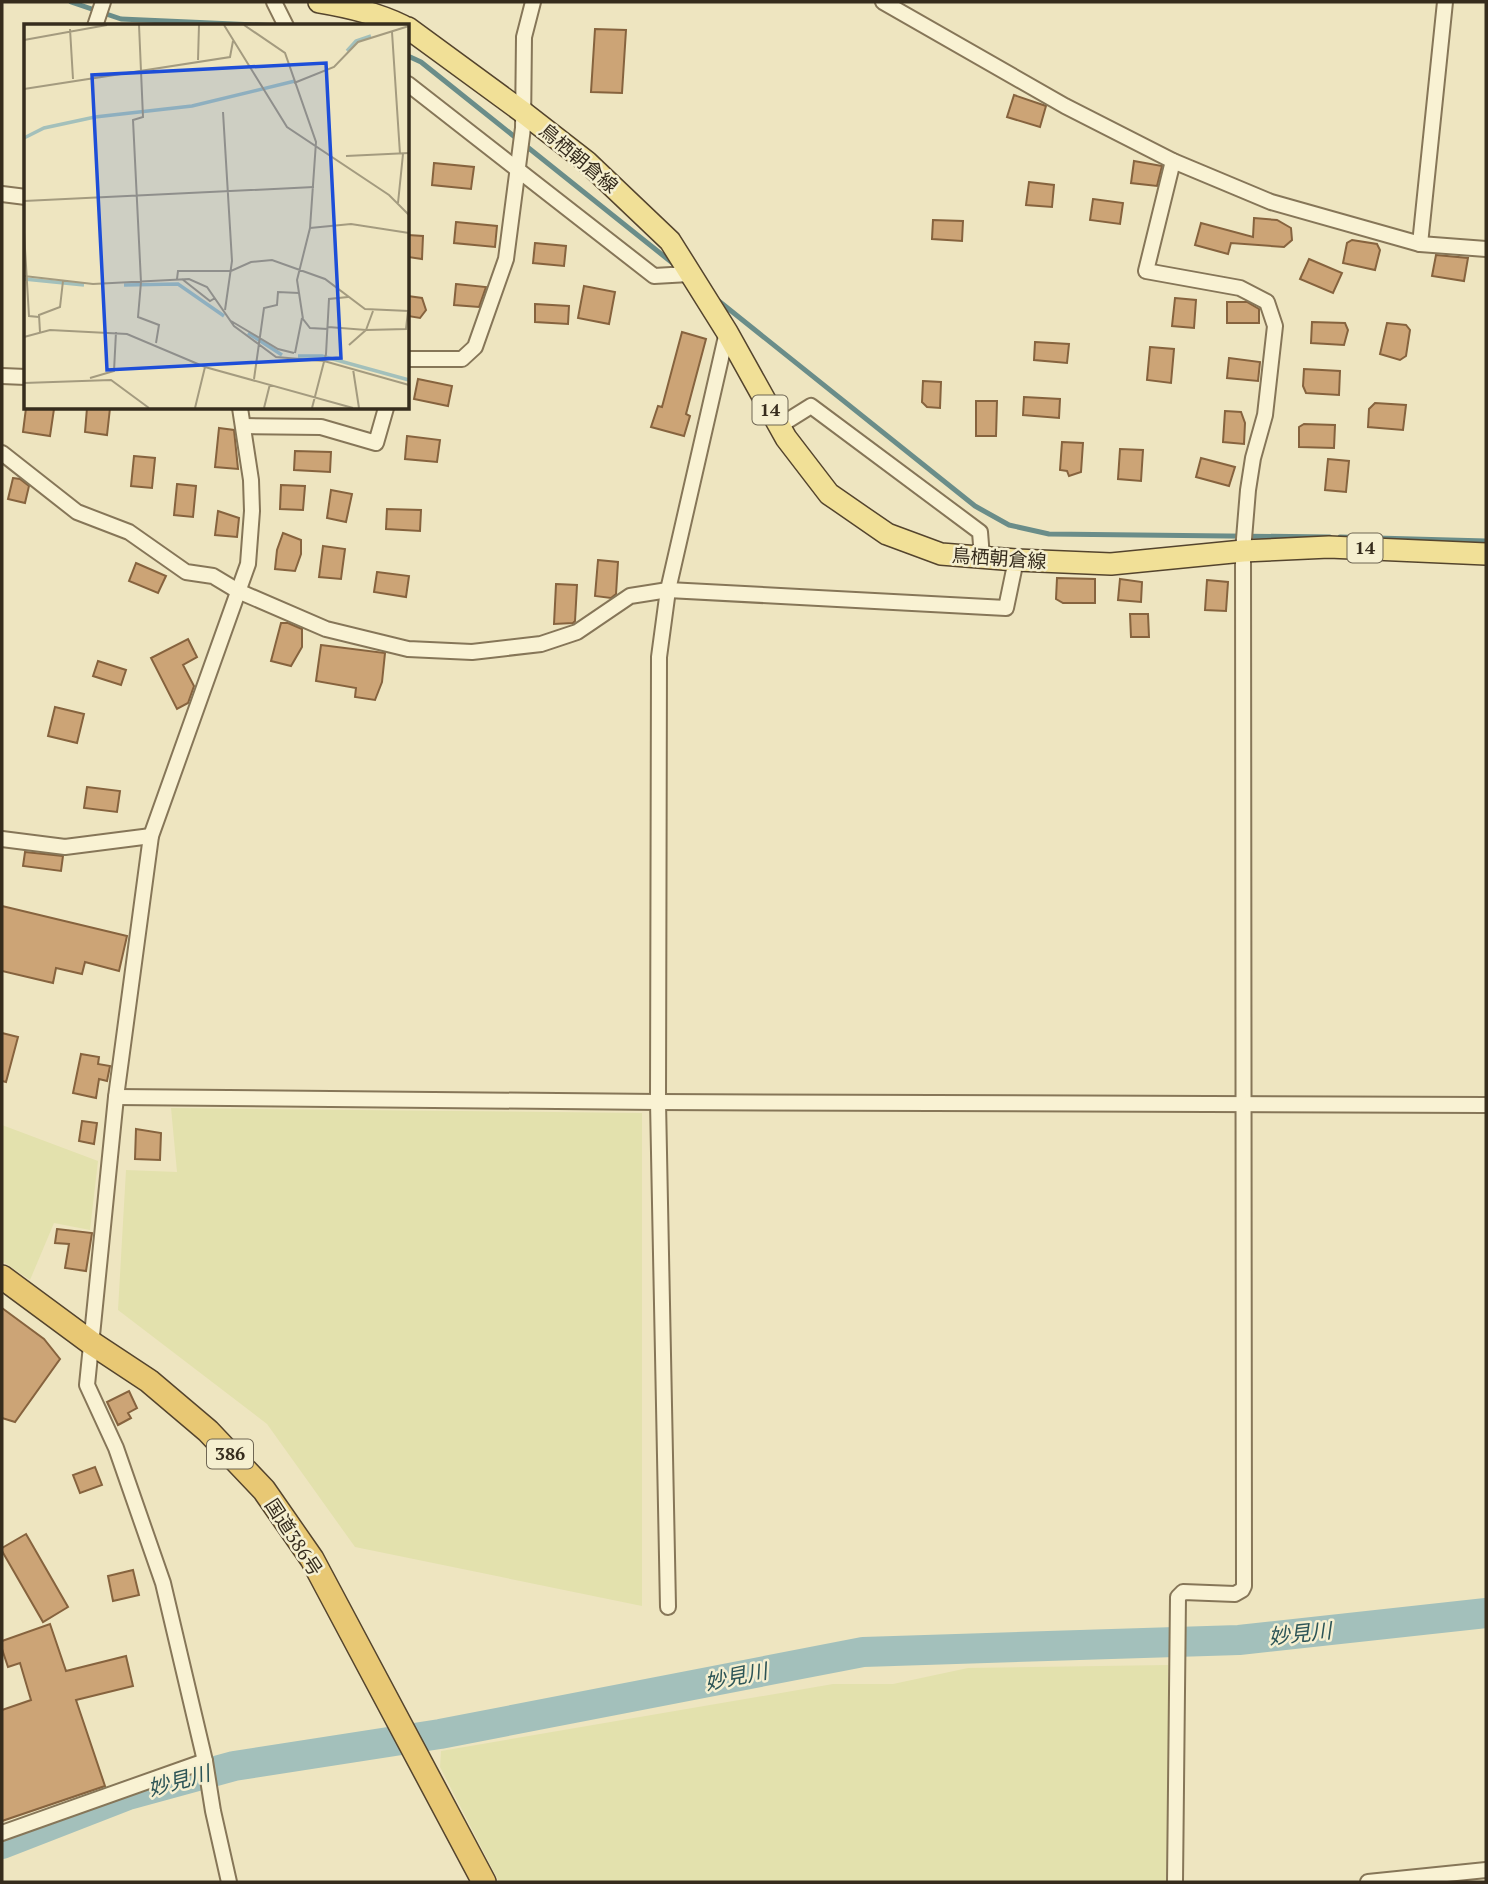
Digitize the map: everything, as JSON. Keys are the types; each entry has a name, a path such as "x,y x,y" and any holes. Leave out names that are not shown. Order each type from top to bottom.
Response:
{"highway":[{"name":"国道386号","path":"2,1277 90,1342 149,1381 208,1431 264,1490 312,1559 484,1882"}],"main road":[{"name":"鳥栖朝倉線","path":"319,2 354,8 399,24"},
{"name":"鳥栖朝倉線","path":"410,31 524,120 587,162 670,241 727,332 779,426 829,494 887,534 940,554 1111,564 1243,551 1329,547 1486,554"}],"street":[{"path":"96,24 103,2"},
{"path":"274,2 285,24"},
{"path":"410,359 463,359 475,347 506,259 524,120 524,37 533,2"},
{"path":"883,2 1065,106 1173,161 1271,202 1420,244 1486,249"},
{"path":"1420,244 1445,2"},
{"path":"410,86 492,148 520,164 654,276 689,274"},
{"path":"1173,161 1146,271 1240,288 1267,302 1275,326 1265,415 1253,458 1248,490 1243,551 1244,1586 1235,1594 1183,1592 1178,1597 1175,1882"},
{"path":"2,194 24,197"},
{"path":"668,1607 658,1102 659,657 668,590 727,332"},
{"path":"2,376 24,377"},
{"path":"779,426 811,406 980,532 982,557"},
{"path":"229,1882 205,1761 163,1583 116,1448 87,1385 116,1097 152,836 248,564 252,511 251,480 240,410"},
{"path":"244,426 321,428 376,443 385,410"},
{"path":"2,453 77,512 129,532 186,572 213,576 238,591 327,629 408,649 472,652 541,644 577,632 630,596 668,590 1006,608 1016,560"},
{"path":"2,839 65,847 152,836"},
{"path":"116,1097 1486,1105"},
{"path":"2,1833 205,1761"},
{"path":"1368,1882 1486,1870"}],"shaded area":[{"path":"171,1108 642,1113 642,1606 355,1547 267,1424 118,1310 126,1170 177,1172"},
{"path":"2,1125 98,1161 90,1230 54,1223 30,1280 2,1261"},
{"path":"1168,1665 1168,1882 499,1882 440,1767 441,1751 833,1684 893,1684 968,1668"}],"building":[{"path":"595,29 626,30 622,93 591,92"},
{"path":"1014,95 1046,106 1040,127 1007,117"},
{"path":"1134,161 1162,166 1157,186 1131,183"},
{"path":"434,163 474,167 471,189 432,185"},
{"path":"1029,182 1054,185 1052,207 1026,205"},
{"path":"1093,199 1123,203 1120,224 1090,220"},
{"path":"1254,218 1277,220 1291,228 1292,240 1284,247 1231,243 1228,254 1195,245 1201,223 1253,237"},
{"path":"933,220 963,221 962,241 932,239"},
{"path":"456,222 497,226 495,247 454,243"},
{"path":"410,235 423,236 422,259 410,257"},
{"path":"1352,240 1377,244 1380,250 1375,270 1343,263 1347,243"},
{"path":"535,243 566,246 564,266 533,263"},
{"path":"1436,255 1468,258 1464,281 1432,276"},
{"path":"1309,259 1342,273 1333,293 1300,279"},
{"path":"456,284 486,287 479,307 454,305"},
{"path":"584,286 615,292 609,324 578,318"},
{"path":"410,296 422,298 426,310 420,318 410,316"},
{"path":"1175,298 1196,300 1194,328 1172,326"},
{"path":"1227,302 1247,302 1259,309 1259,323 1227,323"},
{"path":"535,304 569,306 568,324 535,322"},
{"path":"1312,322 1345,323 1348,330 1344,345 1311,343"},
{"path":"1387,323 1406,325 1410,330 1406,356 1400,360 1380,354"},
{"path":"682,332 706,339 686,414 690,416 684,436 651,427 658,406 662,407"},
{"path":"1035,342 1069,344 1067,363 1034,360"},
{"path":"1150,347 1174,349 1171,383 1147,380"},
{"path":"1229,358 1260,362 1258,381 1227,378"},
{"path":"1304,369 1340,371 1339,395 1306,393 1303,386"},
{"path":"418,379 452,386 448,406 414,399"},
{"path":"923,381 941,382 940,408 927,407 922,402"},
{"path":"1024,397 1060,399 1059,418 1023,415"},
{"path":"976,401 997,401 996,436 976,436"},
{"path":"1375,403 1406,405 1403,430 1368,427 1369,409"},
{"path":"26,410 54,410 50,436 23,432"},
{"path":"87,410 110,410 107,435 85,432"},
{"path":"1225,411 1241,412 1245,423 1244,444 1223,442"},
{"path":"1304,424 1335,425 1334,448 1299,447 1299,427"},
{"path":"219,428 234,430 238,469 215,467"},
{"path":"407,436 440,440 437,462 405,459"},
{"path":"1062,442 1083,443 1081,472 1069,476 1067,471 1060,470"},
{"path":"1120,449 1143,450 1141,481 1118,479"},
{"path":"295,451 331,452 330,472 294,470"},
{"path":"134,456 155,458 152,488 131,486"},
{"path":"1201,458 1235,467 1229,486 1196,477"},
{"path":"1328,459 1349,461 1346,492 1325,490"},
{"path":"13,478 20,479 29,486 25,503 8,499"},
{"path":"177,484 196,486 193,517 174,515"},
{"path":"281,485 305,486 303,510 280,509"},
{"path":"331,490 352,494 346,522 327,518"},
{"path":"387,509 421,510 420,531 386,529"},
{"path":"218,511 239,518 237,537 215,535"},
{"path":"283,533 301,540 301,554 295,571 275,569 277,550"},
{"path":"323,546 345,549 341,579 319,577"},
{"path":"598,560 618,562 616,594 611,598 595,596"},
{"path":"136,563 166,576 158,593 129,581"},
{"path":"377,572 409,576 406,597 374,592"},
{"path":"1057,578 1095,579 1095,603 1063,603 1056,599"},
{"path":"1120,579 1142,582 1141,602 1118,600"},
{"path":"1207,580 1228,582 1226,611 1205,610"},
{"path":"556,584 577,585 573,623 554,624"},
{"path":"1130,614 1148,614 1149,637 1131,637"},
{"path":"281,623 302,629 302,647 291,666 271,661"},
{"path":"188,639 197,657 183,665 194,686 188,703 177,709 151,658"},
{"path":"321,645 385,653 382,682 375,700 355,697 356,688 316,681"},
{"path":"98,661 126,670 121,685 93,676"},
{"path":"55,707 84,714 77,743 48,736"},
{"path":"87,787 120,791 117,812 84,808"},
{"path":"25,852 63,856 61,871 23,866"},
{"path":"2,906 127,936 119,971 85,962 82,974 56,968 53,983 2,971"},
{"path":"2,1033 18,1037 6,1082 2,1081"},
{"path":"81,1054 99,1057 98,1064 110,1066 107,1081 99,1079 96,1098 73,1093"},
{"path":"82,1121 97,1123 94,1144 79,1141"},
{"path":"136,1129 161,1133 160,1160 135,1159"},
{"path":"57,1229 92,1233 86,1271 65,1268 69,1244 55,1243"},
{"path":"2,1308 44,1339 60,1359 15,1422 2,1418"},
{"path":"129,1391 137,1408 128,1413 131,1418 118,1425 107,1402"},
{"path":"95,1467 102,1485 80,1493 73,1475"},
{"path":"26,1534 68,1607 43,1622 2,1551 2,1548"},
{"path":"133,1570 139,1595 113,1601 108,1576"},
{"path":"50,1624 66,1671 126,1656 133,1686 76,1700 105,1786 2,1821 2,1710 31,1700 20,1663 8,1667 2,1641"}],"waterway":[{"path":"71,2 121,19 235,24"},
{"path":"410,57 421,62 675,265"},
{"path":"715,298 975,506 1009,525 1049,534 1330,537"},
{"path":"1340,537 1486,541"},
{"name":"妙見川","path":"2,1844 128,1795 234,1766 440,1734 863,1652 1239,1640 1486,1613"}]}
